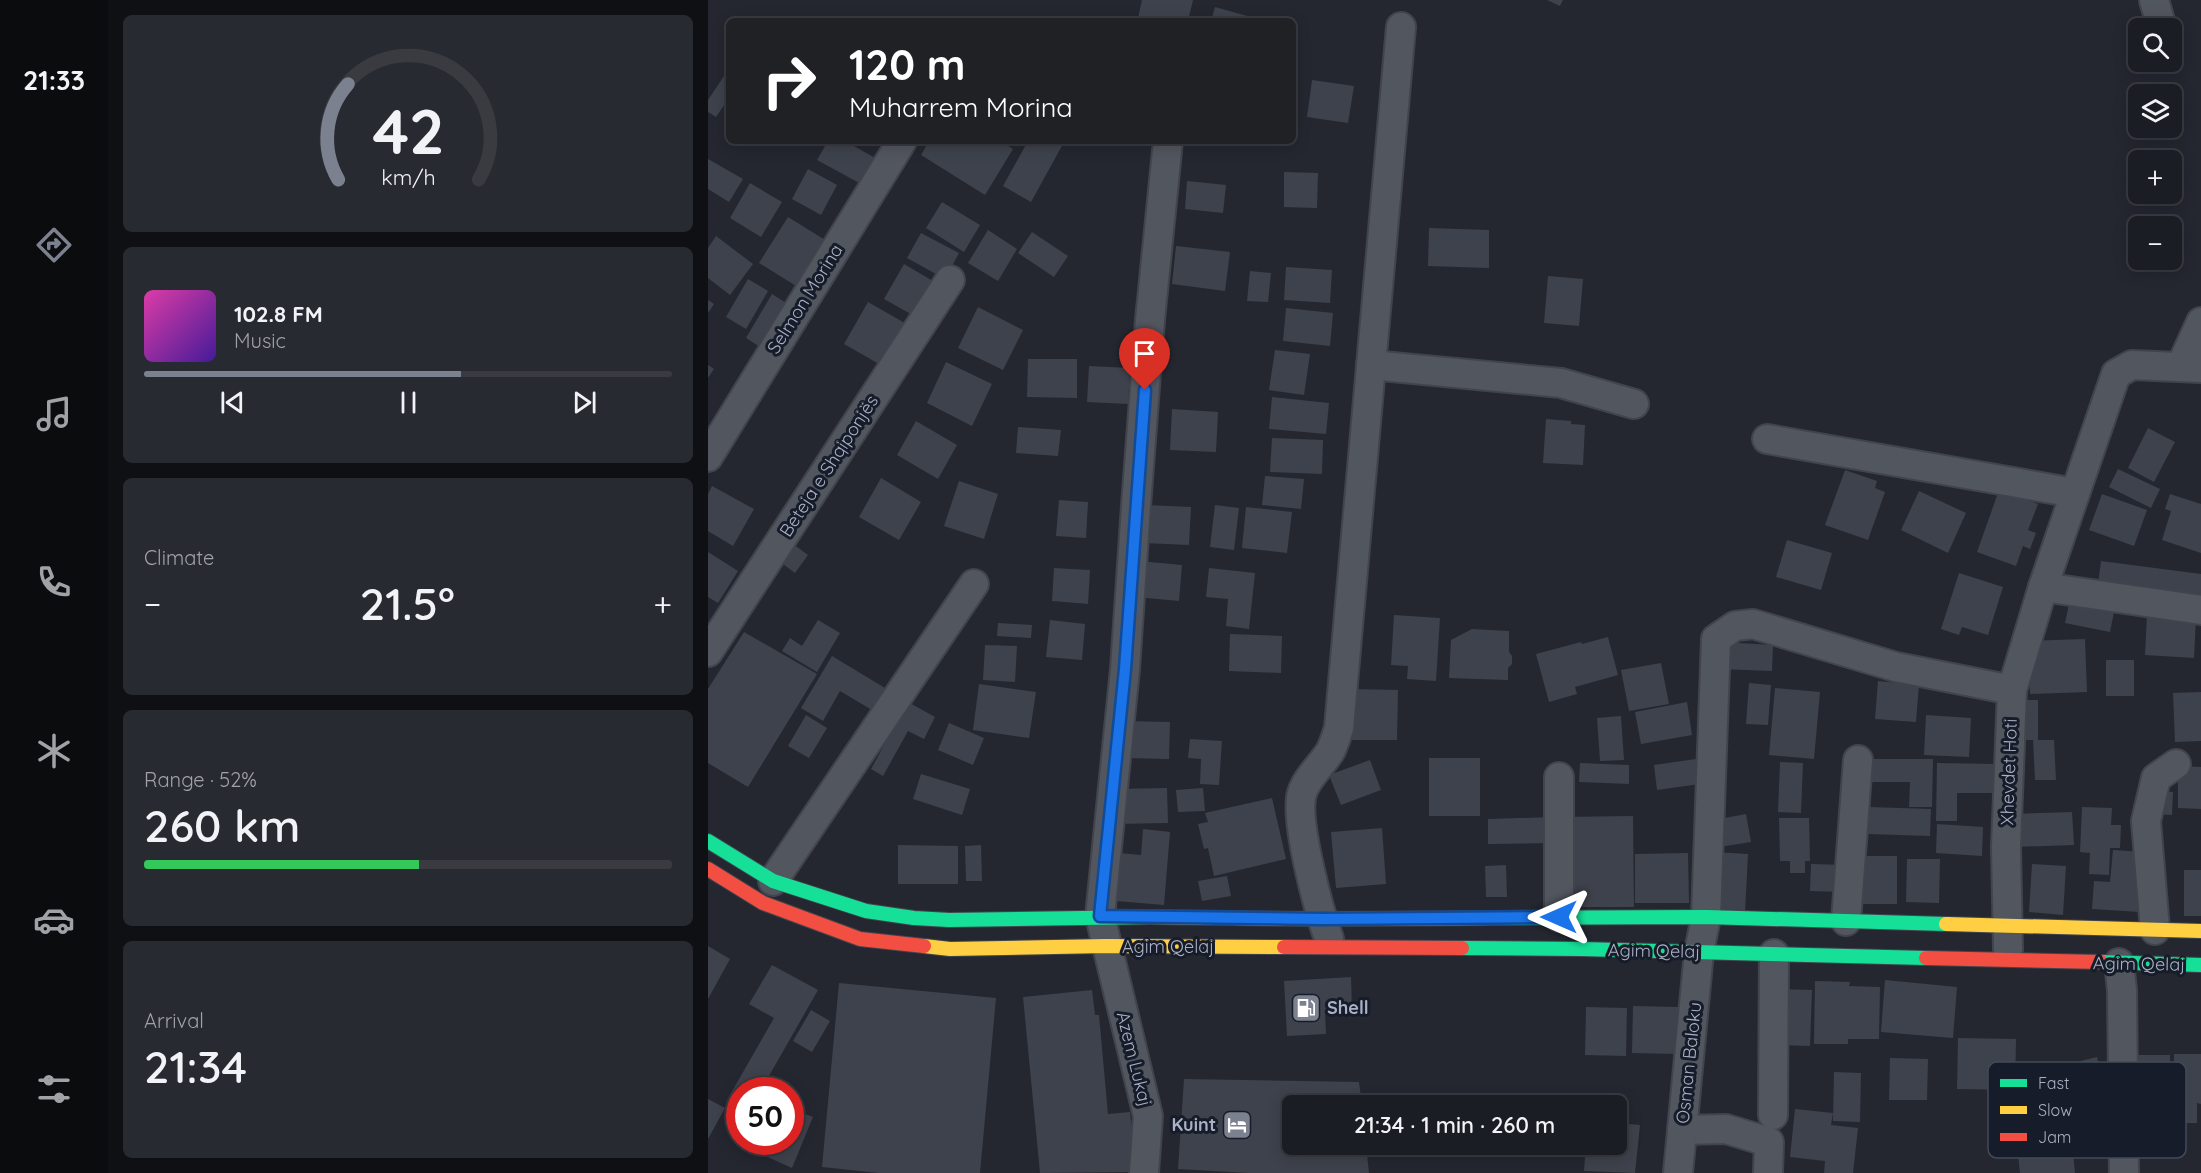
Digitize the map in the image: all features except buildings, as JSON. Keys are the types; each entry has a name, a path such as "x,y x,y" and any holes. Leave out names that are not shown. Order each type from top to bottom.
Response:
{"main road":[{"name":"Agim Qelaj","path":"708,842 773,881 866,911 914,918 949,920 1100,916 1322,919 1559,917 1611,934 1699,952 2201,965"},
{"name":"Agim Qelaj","path":"708,869 763,903 860,939 950,949 1106,946 1332,948 1611,934 1706,917 2201,931"}],"street":[{"path":"2154,0 2159,18"},
{"path":"1332,948 1322,919 1306,848 1301,812 1302,792 1331,750 1340,728 1401,27"},
{"name":"Selmon Morina","path":"708,458 900,144"},
{"name":"Azem Lukaj","path":"1144,1173 1148,1116 1100,916 1125,669 1150,320 1168,144"},
{"name":"Beteja e Shqiponjës","path":"708,652 950,280"},
{"path":"2191,367 2201,322"},
{"path":"1371,365 1561,383 1634,404"},
{"name":"Xhevdet Hoti","path":"2008,960 2006,847 2012,690 2043,587 2116,374 2132,365 2191,367"},
{"path":"1767,439 2076,493"},
{"path":"773,881 974,584"},
{"path":"2043,587 2201,610"},
{"name":"Osman Baloku","path":"1678,1173 1699,952 1706,917 1716,639 1735,626 1754,624 1896,667 2012,690"},
{"path":"1846,921 1858,760"},
{"name":"Agim Qelaj","path":"2155,930 2146,821 2156,778 2176,764"},
{"path":"1559,777 1559,917"},
{"path":"1773,1115 1774,954"},
{"path":"2119,963 2122,990 2123,1062"},
{"path":"1682,1130 1726,1129 1768,1142 1768,1173"},
{"path":"2124,1158 2124,1173"}],"traffic: fast":[{"path":"708,841 773,881 866,911 949,920 1151,917"},
{"path":"1492,918 1706,917 1946,924"},
{"path":"1462,948 1926,958"},
{"path":"2101,962 2201,965"}],"traffic: slow":[{"path":"1151,917 1492,918"},
{"path":"1946,924 2201,931"},
{"path":"924,946 950,949 1106,946 1284,947"}],"traffic: jam":[{"path":"708,869 763,903 860,939 924,946"},
{"path":"1284,947 1462,948"},
{"path":"1926,958 2101,962"}],"place":[{"name":"Shell","path":"1306,1008"},
{"name":"Kuint","path":"1237,1125"}],"route":[{"path":"1145,390 1125,669 1100,916 1322,919 1559,917"}]}
